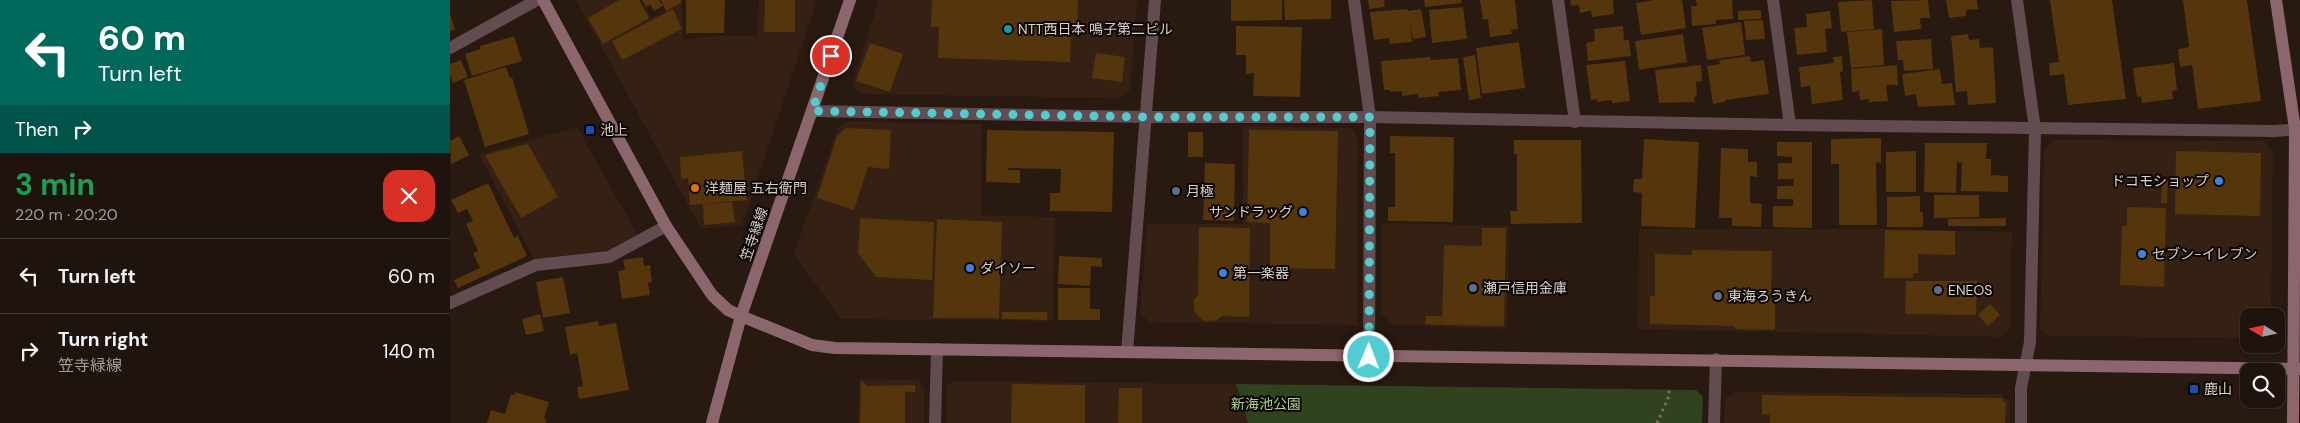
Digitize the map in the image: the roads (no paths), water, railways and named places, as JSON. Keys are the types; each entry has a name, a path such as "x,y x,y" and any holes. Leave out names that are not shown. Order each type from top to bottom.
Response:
{"street":[{"path":"450,48 537,0"},
{"path":"543,0 666,226 712,295 728,310 812,345 835,348 1369,357 1716,359 2025,366 2297,369"},
{"name":"笠寺緑線","path":"712,423 741,316 850,0"},
{"path":"1127,352 1156,0"},
{"path":"1354,0 1370,117 1369,357"},
{"path":"1558,0 1575,122"},
{"path":"1773,0 1790,125"},
{"path":"2017,0 2035,129 2030,342 2021,388 2020,423"},
{"path":"2276,0 2297,129 2297,369 2293,423"},
{"path":"812,111 1147,117 1370,117 2035,129 2274,131 2297,129"},
{"path":"450,303 536,265 609,257 666,226"},
{"path":"935,423 937,349"},
{"path":"1714,423 1716,359"}],"place":[{"name":"NTT西日本 鳴子第二ビル","path":"1008,29"},
{"name":"池上","path":"590,130"},
{"name":"ドコモショップ","path":"2219,181"},
{"name":"洋麺屋 五右衛門","path":"695,188"},
{"name":"月極","path":"1176,191"},
{"name":"サンドラッグ","path":"1303,212"},
{"name":"セブン-イレブン","path":"2142,254"},
{"name":"ダイソー","path":"970,268"},
{"name":"第一楽器","path":"1223,273"},
{"name":"瀬戸信用金庫","path":"1473,288"},
{"name":"ENEOS","path":"1938,290"},
{"name":"東海ろうきん","path":"1718,296"},
{"name":"鹿山","path":"2194,389"}],"park label":[{"name":"新海池公園","path":"1266,404"}]}
